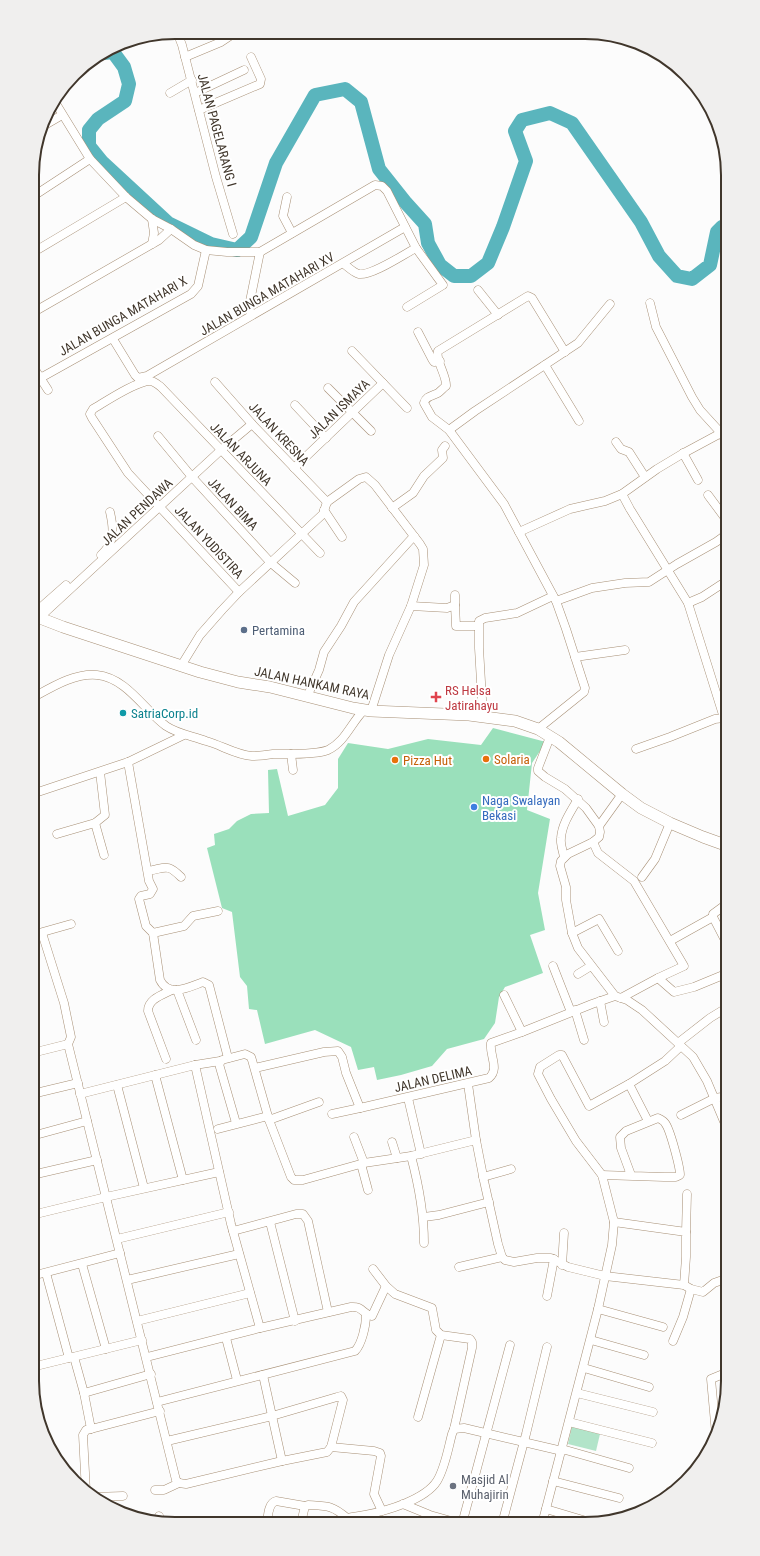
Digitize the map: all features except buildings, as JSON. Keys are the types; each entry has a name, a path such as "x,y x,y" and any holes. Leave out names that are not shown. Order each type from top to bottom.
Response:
{"main road":[{"name":"JALAN HANKAM RAYA","path":"39,618 218,677 270,687 361,712 483,716 515,721 538,729 575,754 622,794 642,808 670,823 721,843"}],"street":[{"name":"JALAN PAGELARANG I","path":"180,39 192,80 216,177 234,234"},
{"path":"185,57 226,39"},
{"path":"199,110 260,84 261,79 251,57"},
{"path":"194,93 244,70"},
{"path":"170,93 192,80"},
{"path":"57,106 90,160 126,197 152,219 171,229 194,245 206,250 227,252 260,252 375,185 382,186 387,191 416,248 443,285 407,307"},
{"path":"49,122 62,115"},
{"path":"39,193 90,160"},
{"path":"39,249 126,197"},
{"path":"287,197 283,216 292,233"},
{"path":"152,219 154,233 152,244"},
{"name":"JALAN BUNGA MATAHARI XV","path":"91,412 93,409 147,376 251,315 344,264 405,227"},
{"path":"39,309 159,240 171,229"},
{"path":"344,264 358,274 364,274 379,268 416,248"},
{"name":"JALAN BUNGA MATAHARI X","path":"40,377 112,339 195,290 200,282 206,250"},
{"path":"251,315 249,306 260,252"},
{"path":"478,290 498,315"},
{"path":"538,729 584,692 585,688 575,657 554,598 504,504 449,430 432,417 424,403 425,399 437,394 446,386 437,354 438,352 524,299 530,297 566,352"},
{"path":"650,303 656,327 692,397 700,410 721,433"},
{"path":"449,430 475,411 578,343 610,304"},
{"path":"418,332 434,362 440,361"},
{"path":"112,339 139,381"},
{"path":"352,351 408,408"},
{"path":"545,365 579,421"},
{"path":"40,377 48,390"},
{"name":"JALAN ARJUNA","path":"139,381 155,382 161,387 320,553"},
{"name":"JALAN KRESNA","path":"215,382 252,424 327,502"},
{"name":"JALAN ISMAYA","path":"294,468 383,383"},
{"path":"328,388 371,431"},
{"path":"295,406 326,438"},
{"name":"JALAN YUDISTIRA","path":"91,412 92,418 128,473 239,592"},
{"name":"JALAN PENDAWA","path":"39,612 160,507 221,450 252,424"},
{"name":"JALAN BIMA","path":"158,436 192,477 270,563 295,583"},
{"path":"519,532 570,509 599,503 622,494 645,477 683,453 721,439"},
{"path":"616,442 621,450 630,452 645,477"},
{"path":"392,508 413,493 424,476 443,458 442,450 445,446"},
{"path":"683,453 698,480"},
{"path":"39,694 62,682 81,675 98,675 113,680 122,686 168,727 184,734 252,756 327,750 343,738 361,712 411,606 424,566 423,549 370,479 366,477 359,479 327,502 323,514 239,592 207,626 181,666"},
{"path":"622,494 667,570 688,602 696,633 721,704"},
{"path":"708,495 721,513"},
{"path":"324,510 342,537"},
{"path":"39,611 104,552 110,543 114,530 110,512"},
{"path":"307,698 319,670 324,652 341,626 354,602 414,536"},
{"path":"483,716 478,626 481,619 517,613 554,598 592,588 625,583 649,582 721,538"},
{"path":"688,602 702,597 721,585"},
{"path":"455,595 456,626 478,626"},
{"path":"411,606 447,608 456,605"},
{"path":"575,657 625,650"},
{"path":"636,749 670,738 721,718"},
{"path":"39,792 128,762 184,734"},
{"path":"550,737 538,771 578,799 600,824"},
{"path":"291,754 293,770"},
{"path":"128,762 152,891 150,894 141,896 139,898 139,903 146,926 153,933 160,980 163,986 174,990 196,1040"},
{"path":"57,834 95,823 104,815 100,772"},
{"path":"564,857 593,842 600,835 600,824 622,794"},
{"path":"578,799 563,828 560,839 564,857 560,866 566,887 566,900 572,933 578,948 591,966 618,997 635,1004 679,1044 698,1064 721,1114"},
{"path":"95,823 104,855"},
{"path":"642,877 655,860 670,823"},
{"path":"593,842 598,853 634,881 670,941 713,918 713,914 721,908"},
{"path":"148,871 169,867 181,877"},
{"path":"153,933 184,926 193,916 218,911"},
{"path":"713,918 721,933"},
{"path":"572,933 599,919 618,951"},
{"path":"39,933 71,924"},
{"path":"42,932 64,1003 71,1037 68,1044 147,1357 176,1480 179,1483"},
{"name":"JALAN DELIMA","path":"332,1114 408,1098 489,1078 494,1072 491,1043 600,1001 618,997 684,966 670,941"},
{"path":"553,966 584,1040"},
{"path":"578,974 591,966"},
{"path":"658,978 674,992 721,976"},
{"path":"166,1059 148,1008 152,1001 174,990 204,982 209,985 224,1060 220,1066 236,1124"},
{"path":"504,995 522,1032"},
{"path":"600,1001 604,1022"},
{"path":"544,1517 591,1340 612,1245 614,1222 602,1174 576,1141 550,1099 538,1074 538,1070 540,1067 559,1055 562,1055 589,1106 629,1084 665,1061 679,1044 703,1022 721,1011"},
{"path":"39,1051 68,1044"},
{"path":"255,1068 338,1050 342,1056 346,1073 360,1108"},
{"path":"80,1094 245,1054 251,1057 269,1118 291,1177 294,1180 303,1180 362,1164 411,1156 476,1140"},
{"path":"196,1065 233,1231 260,1328"},
{"path":"155,1075 183,1180"},
{"path":"39,1092 78,1083"},
{"path":"468,1084 483,1177 502,1257 508,1261 514,1262 537,1258 554,1259 562,1265 605,1276 688,1287 703,1292 714,1283 721,1280"},
{"path":"629,1084 648,1121"},
{"path":"117,1085 144,1188"},
{"path":"681,1114 714,1098 721,1097"},
{"path":"408,1098 420,1154"},
{"path":"218,1129 269,1118 319,1102"},
{"path":"602,1174 664,1177 676,1177 680,1175 680,1168 665,1122 658,1118 648,1121 626,1131 620,1137 621,1148 630,1175"},
{"path":"39,1134 87,1121"},
{"path":"354,1137 368,1190"},
{"path":"392,1142 397,1158"},
{"path":"411,1156 419,1186 424,1217 424,1243"},
{"path":"39,1173 97,1160"},
{"path":"483,1177 511,1169"},
{"path":"39,1213 106,1196 219,1172"},
{"path":"673,1341 683,1317 688,1287 686,1257 686,1194"},
{"path":"424,1217 439,1215 489,1202"},
{"path":"117,1239 229,1212"},
{"path":"233,1231 296,1214 303,1214 307,1218 328,1312"},
{"path":"270,1222 295,1321"},
{"path":"614,1222 686,1232"},
{"path":"562,1265 564,1233"},
{"path":"39,1274 120,1253"},
{"path":"127,1280 239,1254"},
{"path":"459,1267 502,1257"},
{"path":"548,1296 554,1259"},
{"path":"82,1264 106,1349"},
{"path":"352,1517 382,1511 403,1504 418,1497 436,1483 442,1469 454,1429 472,1348 472,1342 466,1338 441,1335 436,1330 432,1308 395,1294 386,1286 373,1269"},
{"path":"46,1273 71,1357 84,1393 91,1429"},
{"path":"366,1315 373,1315 386,1286"},
{"path":"137,1321 250,1293"},
{"path":"147,1357 226,1338 260,1328 357,1306 362,1309 366,1315 366,1321 358,1348 355,1351 263,1375 237,1380 157,1402"},
{"path":"598,1309 663,1327"},
{"path":"418,1417 441,1335"},
{"path":"226,1338 237,1380"},
{"path":"39,1365 142,1340"},
{"path":"591,1340 644,1355"},
{"path":"464,1517 510,1344"},
{"path":"504,1517 547,1347"},
{"path":"584,1368 649,1387"},
{"path":"84,1393 151,1374"},
{"path":"263,1375 282,1461"},
{"path":"715,1421 710,1379 721,1375"},
{"path":"577,1393 653,1412"},
{"path":"155,1490 164,1490 179,1483 186,1484 327,1452 331,1447 343,1400 341,1396 272,1416 167,1441"},
{"path":"86,1483 84,1432 160,1411"},
{"path":"569,1422 652,1443"},
{"path":"454,1429 464,1428 487,1432 629,1468"},
{"path":"331,1447 374,1451 380,1453 381,1456 374,1494 382,1511"},
{"path":"553,1481 619,1498"},
{"path":"104,1497 123,1496"},
{"path":"268,1517 271,1504 276,1501 305,1506 330,1507 337,1510 346,1517"},
{"path":"403,1504 437,1517"},
{"path":"302,1517 305,1506"},
{"path":"546,1509 573,1517"}],"green space":[{"path":"493,728 546,742 532,763 527,810 550,819 538,893 545,930 530,935 543,973 505,987 499,997 495,1023 484,1039 447,1049 432,1066 401,1075 377,1080 374,1067 358,1070 351,1047 315,1030 265,1044 257,1010 249,1009 247,986 240,977 232,912 222,908 207,848 215,845 214,834 229,829 237,821 251,814 269,813 268,770 277,769 288,816 325,805 338,788 338,759 348,743 388,749 428,739 481,745"},
{"path":"572,1426 600,1434 596,1451 568,1444"}],"waterway":[{"path":"114,53 124,67 129,84 125,101 98,119 89,130 89,146 102,162 168,223 211,244 237,250 251,237 276,163 315,95 345,89 361,102 379,169 425,224 428,243 440,265 454,276 471,276 488,263 503,227 526,161 515,131 522,120 550,113 572,123 641,222 659,256 677,276 692,279 710,265 717,232 721,228"}],"place":[{"name":"Pertamina","path":"244,630"},
{"name":"RS Helsa Jatirahayu","path":"436,697"},
{"name":"SatriaCorp.id","path":"123,713"},
{"name":"Solaria","path":"486,759"},
{"name":"Pizza Hut","path":"395,760"},
{"name":"Naga Swalayan Bekasi","path":"474,807"},
{"name":"Masjid Al Muhajirin","path":"453,1486"}]}
